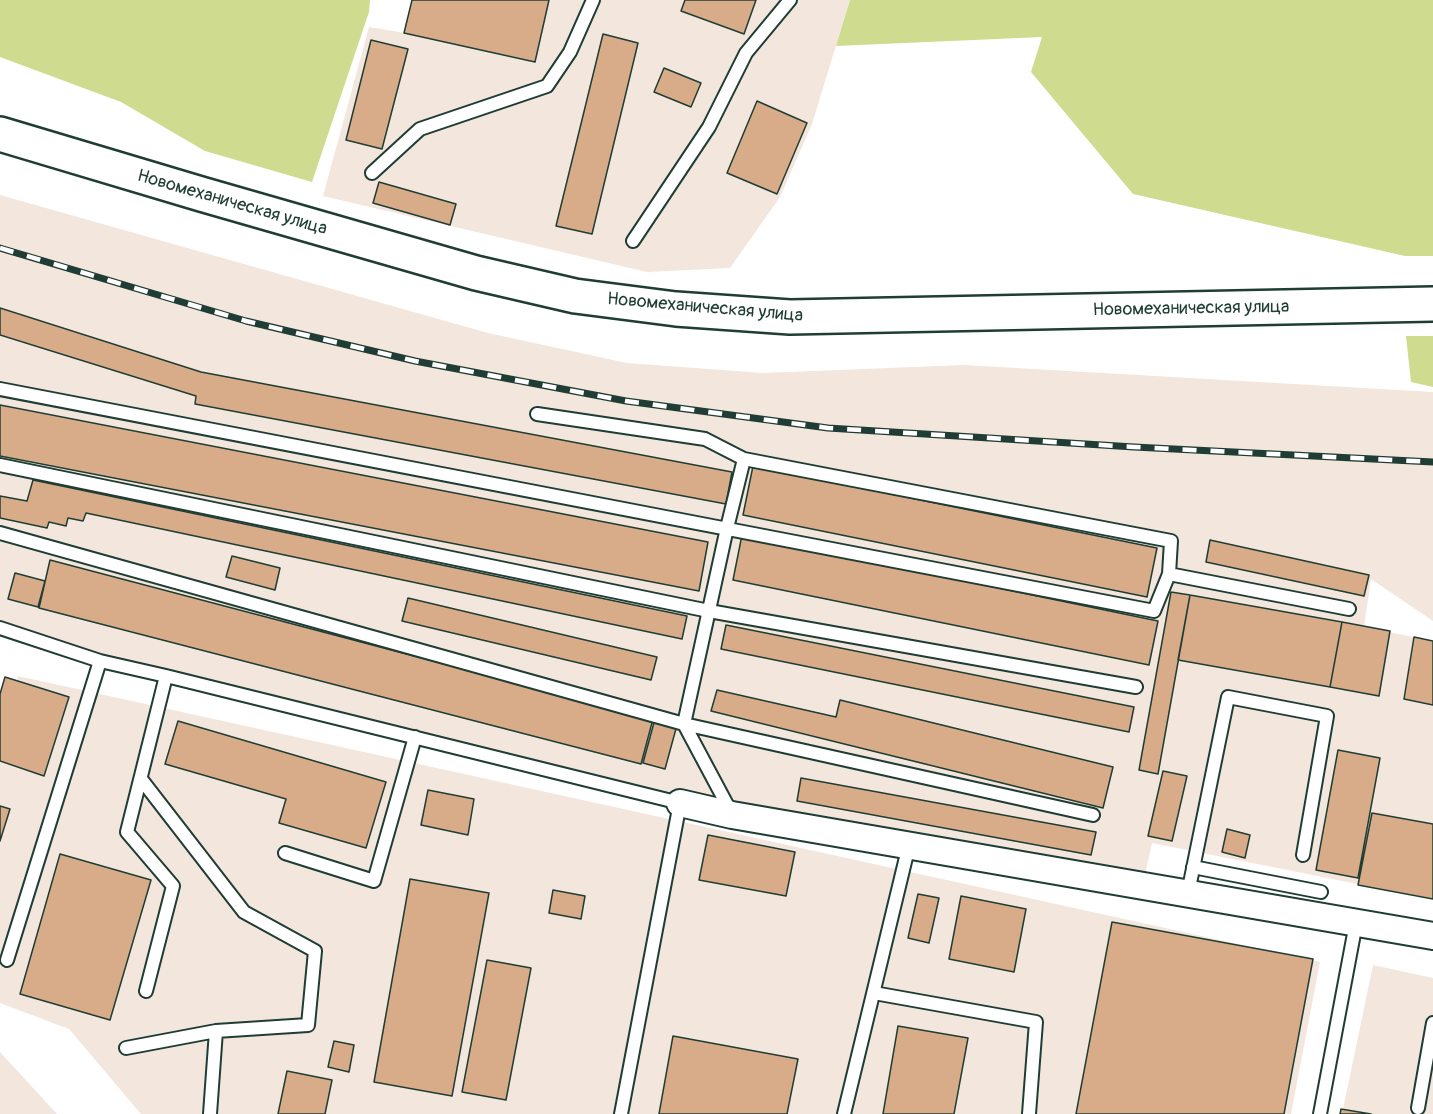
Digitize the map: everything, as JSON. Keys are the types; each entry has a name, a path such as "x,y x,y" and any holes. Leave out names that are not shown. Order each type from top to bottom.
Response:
{"main road":[{"name":"Новомеханическая улица","path":"0,134 476,273 575,296 676,309 790,317 1433,304"}],"street":[{"path":"680,803 1433,936"}],"lane":[{"path":"372,173 420,129 547,86 570,52 593,0"},
{"path":"633,241 709,127 746,53 790,0"},
{"path":"0,388 1154,610 1169,574 1171,541 744,459 705,439 537,414"},
{"path":"732,814 684,724 726,528 744,459"},
{"path":"0,465 709,611 1136,687"},
{"path":"0,533 684,724 1093,815"},
{"path":"1169,574 1349,609"},
{"path":"0,628 100,661 680,803 621,1114"},
{"path":"7,960 100,661"},
{"path":"146,991 172,886 128,832 166,676"},
{"path":"1188,894 1228,697 1327,716 1303,855"},
{"path":"285,853 374,881 415,737"},
{"path":"126,1048 216,1031 308,1025 315,951 244,912 141,779"},
{"path":"844,1114 909,845"},
{"path":"1193,867 1322,892"},
{"path":"1320,1114 1356,923"},
{"path":"874,993 1036,1022 1029,1114"},
{"path":"1418,1108 1433,1023"},
{"path":"210,1114 216,1031"}],"shaded area":[{"path":"412,0 850,0 812,124 780,197 730,268 647,272 323,196 369,27 405,33"},
{"path":"0,195 488,333 627,363 763,373 964,365 1433,392 1433,621 1371,579 1364,627 1433,641 1433,899 1152,843 1145,875 909,845 635,788 0,636"},
{"path":"18,676 1320,962 1291,1114 141,1114 69,1029 0,1003 0,758"},
{"path":"1373,965 1433,978 1433,1114 1342,1114"},
{"path":"0,1052 57,1114 0,1114"}],"green space":[{"path":"0,0 370,0 369,12 312,182 205,151 121,102 0,57"},
{"path":"850,0 1433,0 1433,256 1405,256 1133,194 1031,72 1042,37 836,46"},
{"path":"1406,336 1433,336 1433,387 1411,382"}],"building":[{"path":"412,0 549,0 535,62 404,33"},
{"path":"685,0 756,0 744,34 681,11"},
{"path":"603,34 638,43 592,234 556,226"},
{"path":"371,40 408,49 382,149 346,140"},
{"path":"664,68 701,83 691,107 654,92"},
{"path":"757,101 807,123 777,194 727,173"},
{"path":"379,182 456,204 450,225 373,203"},
{"path":"0,308 201,372 732,472 726,504 195,404 196,396 0,335"},
{"path":"0,405 708,542 699,591 0,456"},
{"path":"753,466 1157,548 1147,597 743,515"},
{"path":"33,480 687,616 682,639 86,513 83,521 68,518 66,526 49,522 47,528 0,518 0,496 27,501"},
{"path":"742,535 1158,621 1149,665 733,580"},
{"path":"1210,540 1369,575 1364,596 1206,562"},
{"path":"232,556 280,568 275,590 226,577"},
{"path":"50,560 653,719 641,764 39,608"},
{"path":"15,573 45,581 38,607 8,599"},
{"path":"1171,592 1190,595 1158,774 1139,770"},
{"path":"1190,595 1342,622 1330,687 1178,660"},
{"path":"408,598 657,657 651,680 402,621"},
{"path":"1342,622 1390,631 1379,696 1330,687"},
{"path":"726,625 1134,707 1129,732 721,649"},
{"path":"1414,637 1433,641 1433,705 1404,699"},
{"path":"5,677 69,697 44,776 0,761 0,694"},
{"path":"717,690 836,717 840,700 1113,767 1103,808 711,711"},
{"path":"655,719 677,725 665,769 643,763"},
{"path":"178,721 386,782 366,848 279,823 286,799 165,764"},
{"path":"1338,750 1380,758 1358,878 1316,870"},
{"path":"1163,771 1187,776 1172,841 1148,836"},
{"path":"801,778 1096,832 1091,855 797,801"},
{"path":"428,790 474,799 468,835 421,825"},
{"path":"0,806 10,809 0,841"},
{"path":"1372,813 1433,824 1433,899 1358,885"},
{"path":"1227,829 1250,835 1245,858 1222,852"},
{"path":"708,835 795,852 786,896 699,880"},
{"path":"60,854 151,880 110,1020 20,994"},
{"path":"410,879 489,893 452,1096 374,1082"},
{"path":"553,890 585,896 581,919 549,913"},
{"path":"918,894 939,898 929,943 908,938"},
{"path":"961,896 1026,909 1014,972 949,959"},
{"path":"1112,922 1313,959 1284,1114 1076,1114"},
{"path":"487,960 531,968 506,1100 462,1092"},
{"path":"898,1026 968,1038 954,1114 883,1114"},
{"path":"673,1036 798,1059 787,1114 659,1114"},
{"path":"334,1041 354,1045 349,1072 328,1067"},
{"path":"287,1071 332,1080 325,1114 278,1114"},
{"path":"1341,1109 1371,1114 1340,1114"}],"railway":[{"path":"0,248 246,321 415,361 626,401 828,428 1134,447 1433,462"}]}
